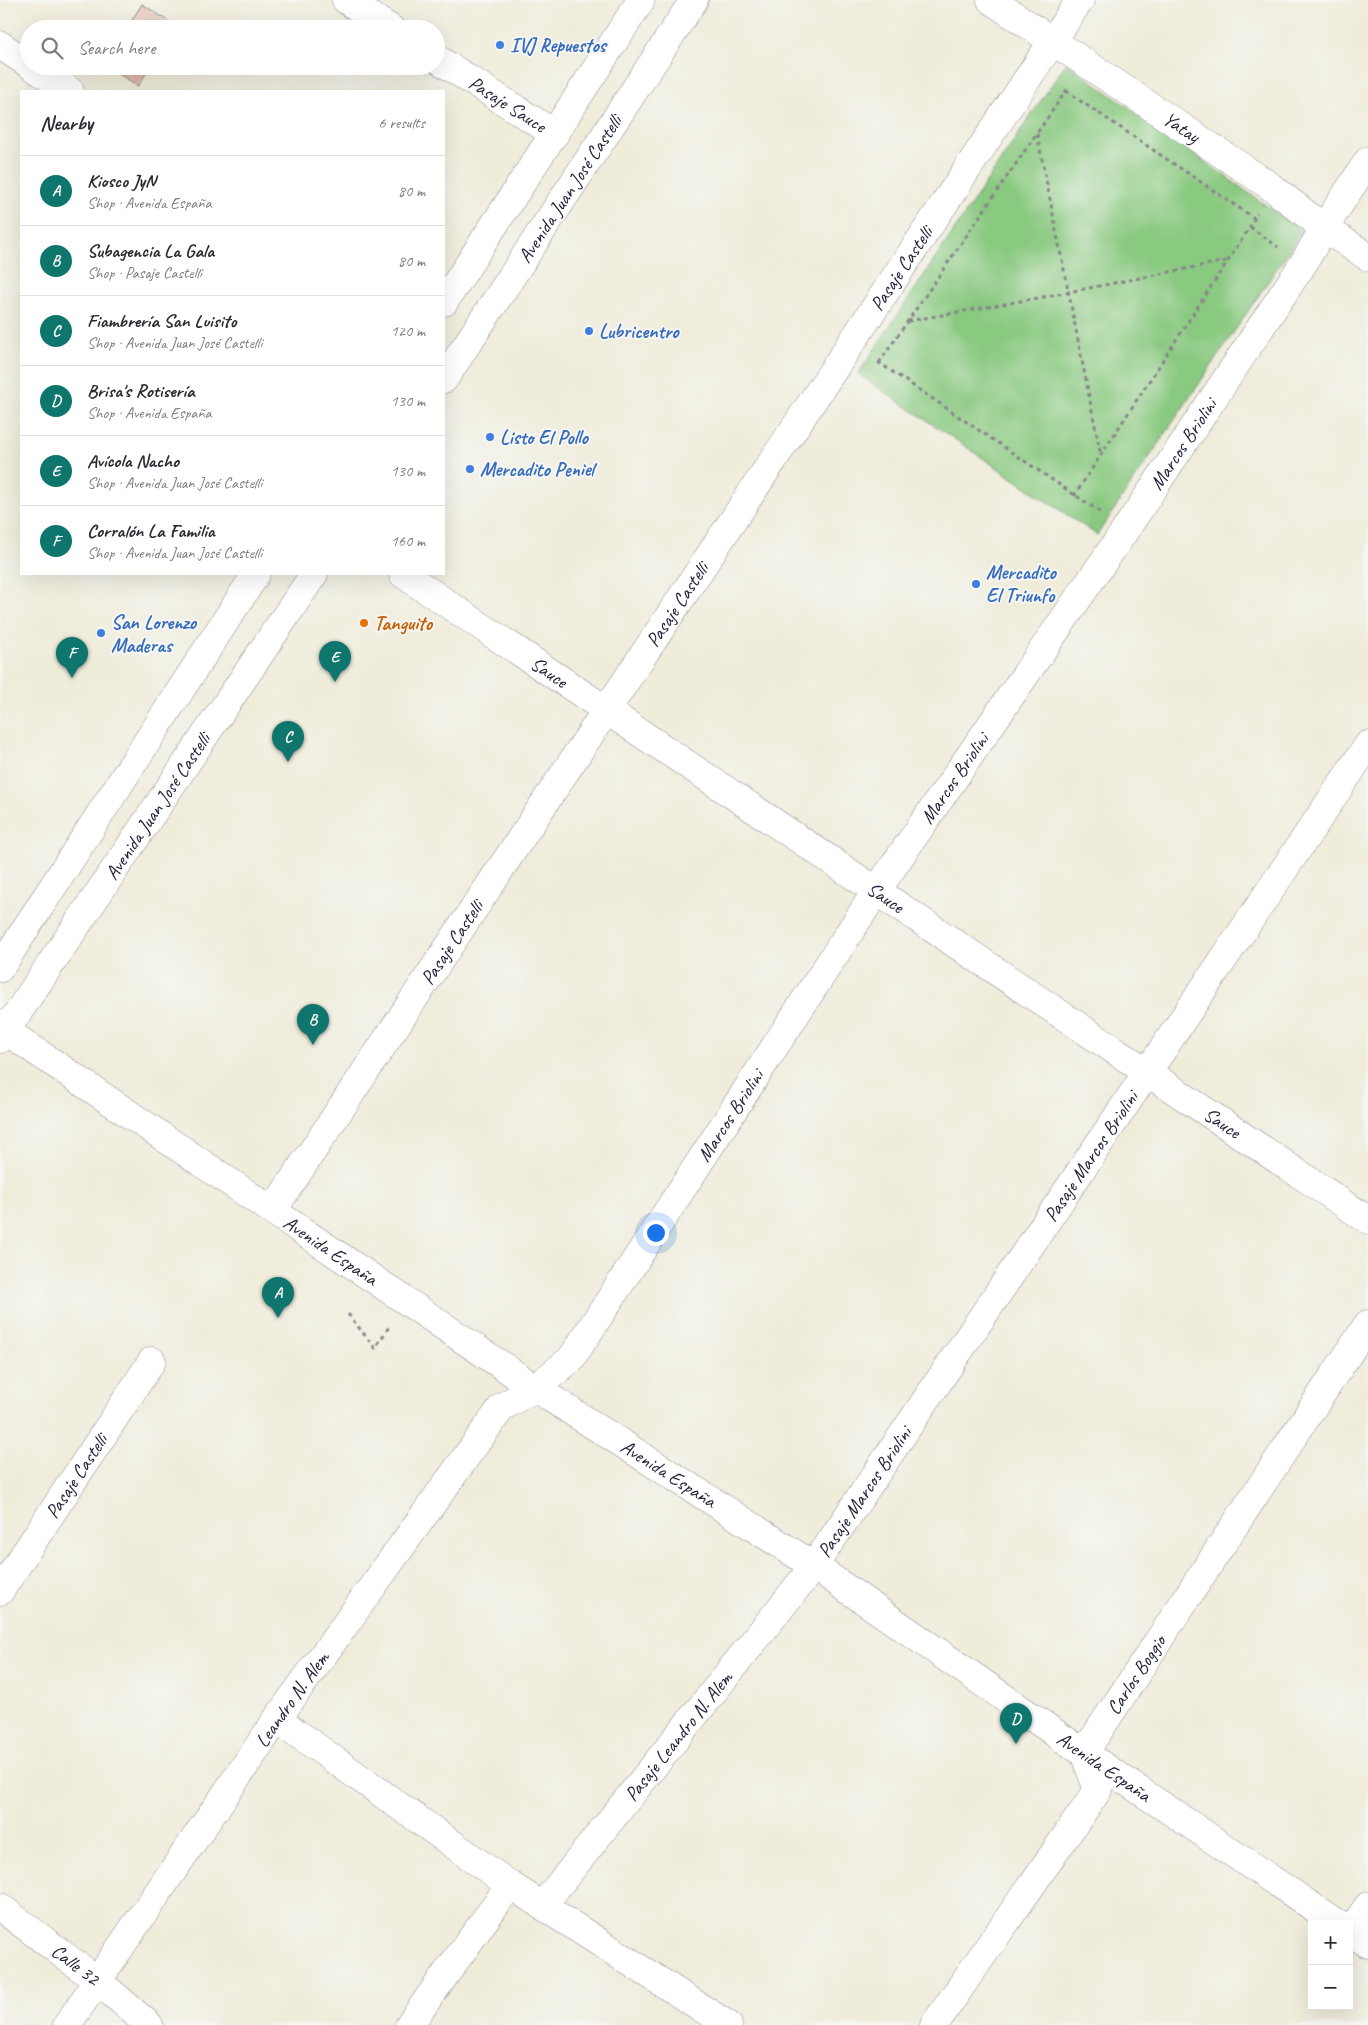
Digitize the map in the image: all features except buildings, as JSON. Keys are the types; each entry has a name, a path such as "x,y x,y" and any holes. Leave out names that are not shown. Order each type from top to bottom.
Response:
{"street":[{"path":"346,0 377,20"},
{"path":"445,300 641,0"},
{"name":"Avenida Juan José Castelli","path":"445,376 694,0"},
{"name":"Yatay","path":"991,0 1270,186 1324,228 1368,257"},
{"name":"Pasaje Castelli","path":"273,1210 608,711 1080,0"},
{"path":"0,45 20,58"},
{"name":"Pasaje Sauce","path":"445,64 554,134"},
{"path":"46,75 68,90"},
{"name":"Marcos Briolini","path":"535,1388 571,1359 877,890 1126,528 1303,264 1368,161"},
{"name":"Avenida Juan José Castelli","path":"0,968 255,575"},
{"name":"Avenida Juan José Castelli","path":"2,1031 313,575"},
{"name":"Sauce","path":"405,575 1368,1220"},
{"name":"Pasaje Marcos Briolini","path":"814,1566 1368,745"},
{"name":"Avenida España","path":"2,1031 273,1210 535,1388 814,1566 1084,1753 1332,1920"},
{"name":"Carlos Boggio","path":"1084,1753 1368,1324"},
{"name":"Pasaje Castelli","path":"0,1592 152,1360"},
{"name":"Leandro N. Alem","path":"67,2025 277,1719 502,1407 535,1388"},
{"name":"Pasaje Leandro N. Alem","path":"542,1906 814,1566"},
{"path":"277,1719 694,2016 728,2025"},
{"path":"934,2025 1098,1790 1084,1753"},
{"path":"408,2025 510,1886"},
{"path":"1353,1930 1368,1906"},
{"name":"Calle 32","path":"0,1907 98,1981 149,2025"}],"path":[{"path":"879,363 1085,63"},
{"path":"1066,91 1254,218"},
{"path":"1037,133 1101,456"},
{"path":"1074,496 1254,218 1270,186"},
{"path":"908,321 1068,292 1227,260"},
{"path":"852,344 1074,496 1126,528"},
{"path":"348,1314 375,1348 407,1300"}],"green space":[{"path":"1066,63 1302,231 1097,535 858,374"}],"place":[{"name":"IVJ Repuestos","path":"500,45"},
{"name":"Lubricentro","path":"589,331"},
{"name":"Listo El Pollo","path":"490,437"},
{"name":"Mercadito Peniel","path":"470,469"},
{"name":"Mercadito El Triunfo","path":"976,584"},
{"name":"Tanguito","path":"364,623"},
{"name":"San Lorenzo Maderas","path":"101,633"},
{"name":"Corralón La Familia","path":"72,678"},
{"name":"Avícola Nacho","path":"335,682"},
{"name":"Fiambrería San Luisito","path":"288,762"},
{"name":"Subagencia La Gala","path":"313,1045"},
{"name":"Kiosco JyN","path":"278,1318"},
{"name":"Brisa's Rotisería","path":"1016,1744"}]}
